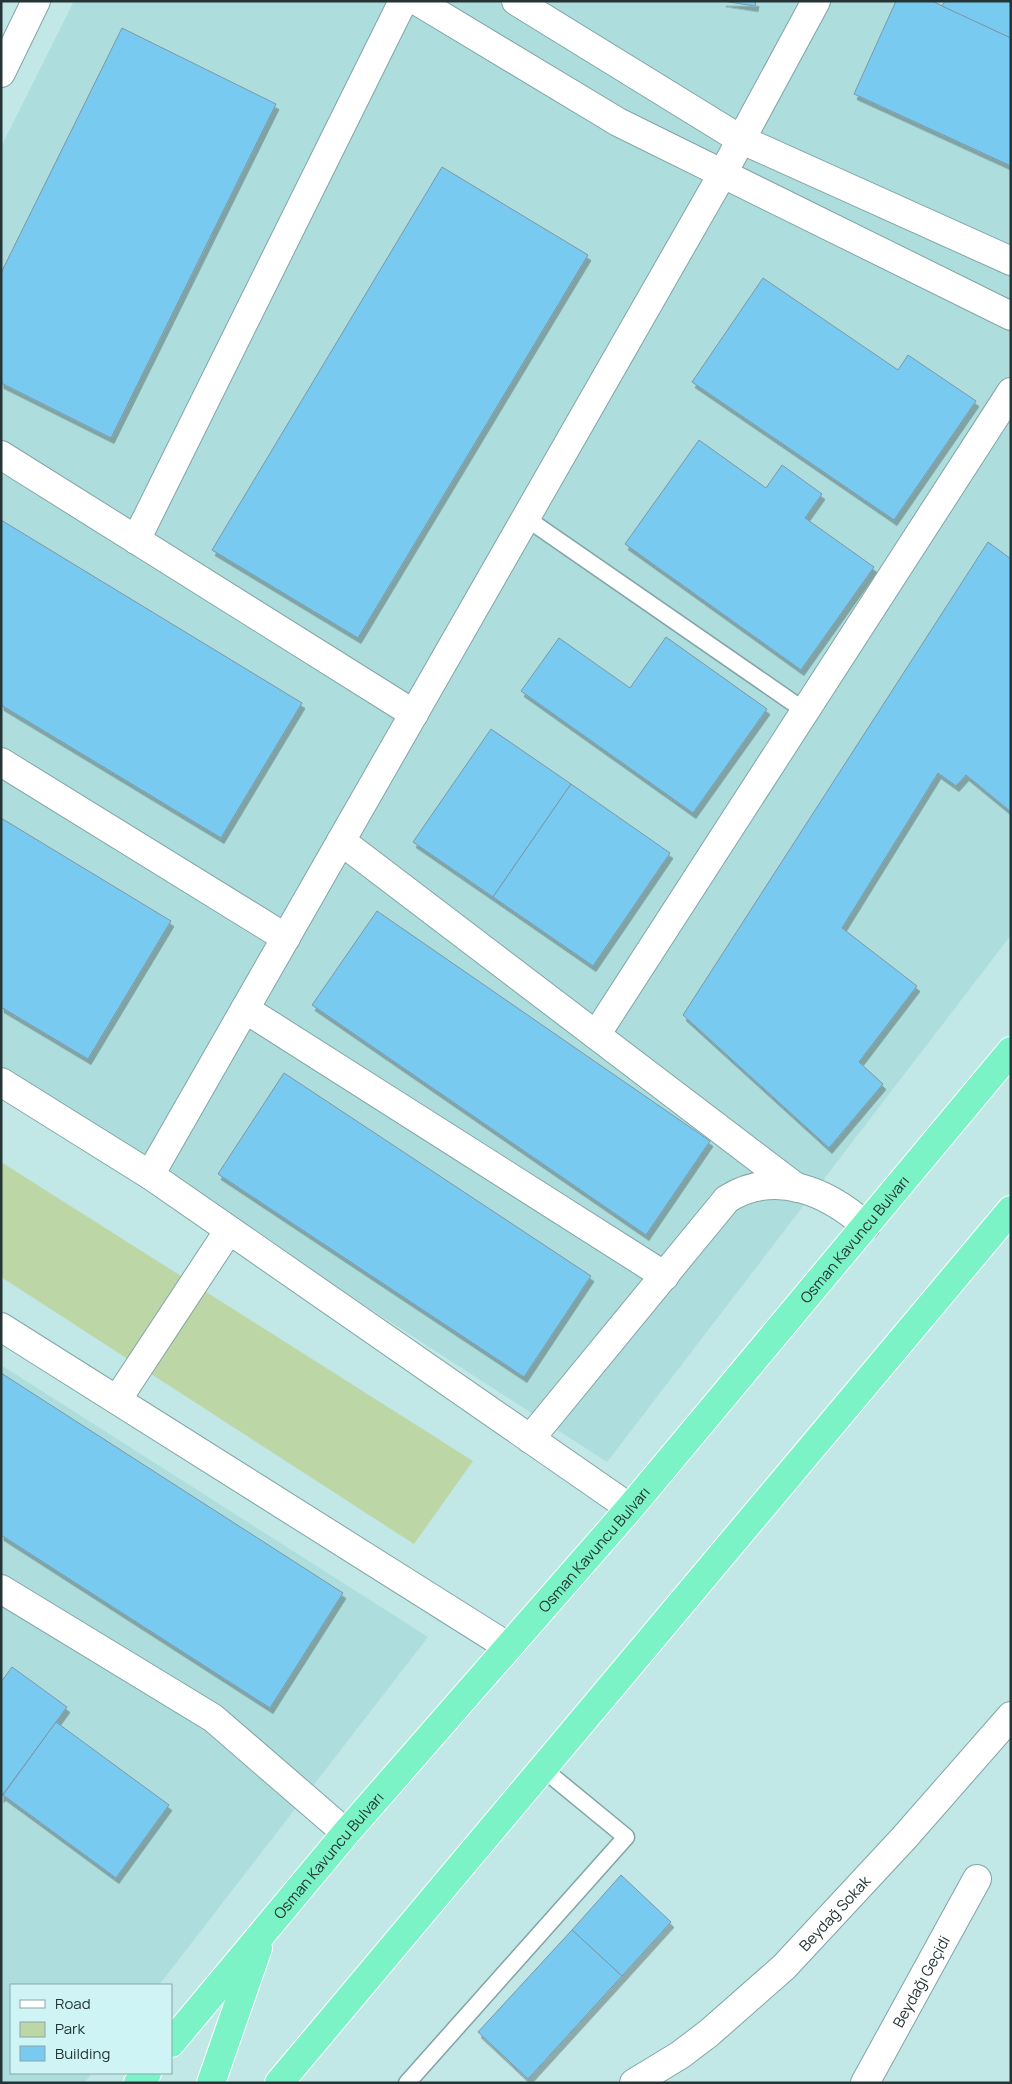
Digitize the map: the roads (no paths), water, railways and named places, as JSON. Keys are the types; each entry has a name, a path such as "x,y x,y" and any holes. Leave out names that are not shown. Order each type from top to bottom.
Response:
{"highway":[{"name":"Osman Kavuncu Bulvarı","path":"172,2042 346,1833 630,1508 1011,1051"},
{"path":"279,2083 1011,1210"},
{"path":"211,2083 264,1932"}],"street":[{"path":"1,73 36,1"},
{"path":"136,540 403,1"},
{"path":"417,1 618,122 1011,316"},
{"path":"516,1 740,139 1011,261"},
{"path":"150,1175 723,174 740,139 816,1"},
{"path":"596,1035 1011,392"},
{"path":"1,456 414,714"},
{"path":"1,762 286,938"},
{"path":"341,842 797,1188"},
{"path":"245,1009 665,1276"},
{"path":"1,1082 150,1175 630,1508"},
{"path":"530,1439 727,1199 742,1190 759,1185 797,1188 816,1193 834,1202 866,1226"},
{"path":"117,1400 230,1230"},
{"path":"1,1328 508,1646"},
{"path":"1,1589 213,1718 346,1833"},
{"name":"Beydağ Sokak","path":"634,2083 680,2055 710,2033 784,1967 904,1838 1011,1716"},
{"name":"Beydağı Geçidi","path":"865,2083 977,1879"}],"lane":[{"path":"526,518 805,711"},
{"path":"407,2083 626,1837 542,1768"}]}
